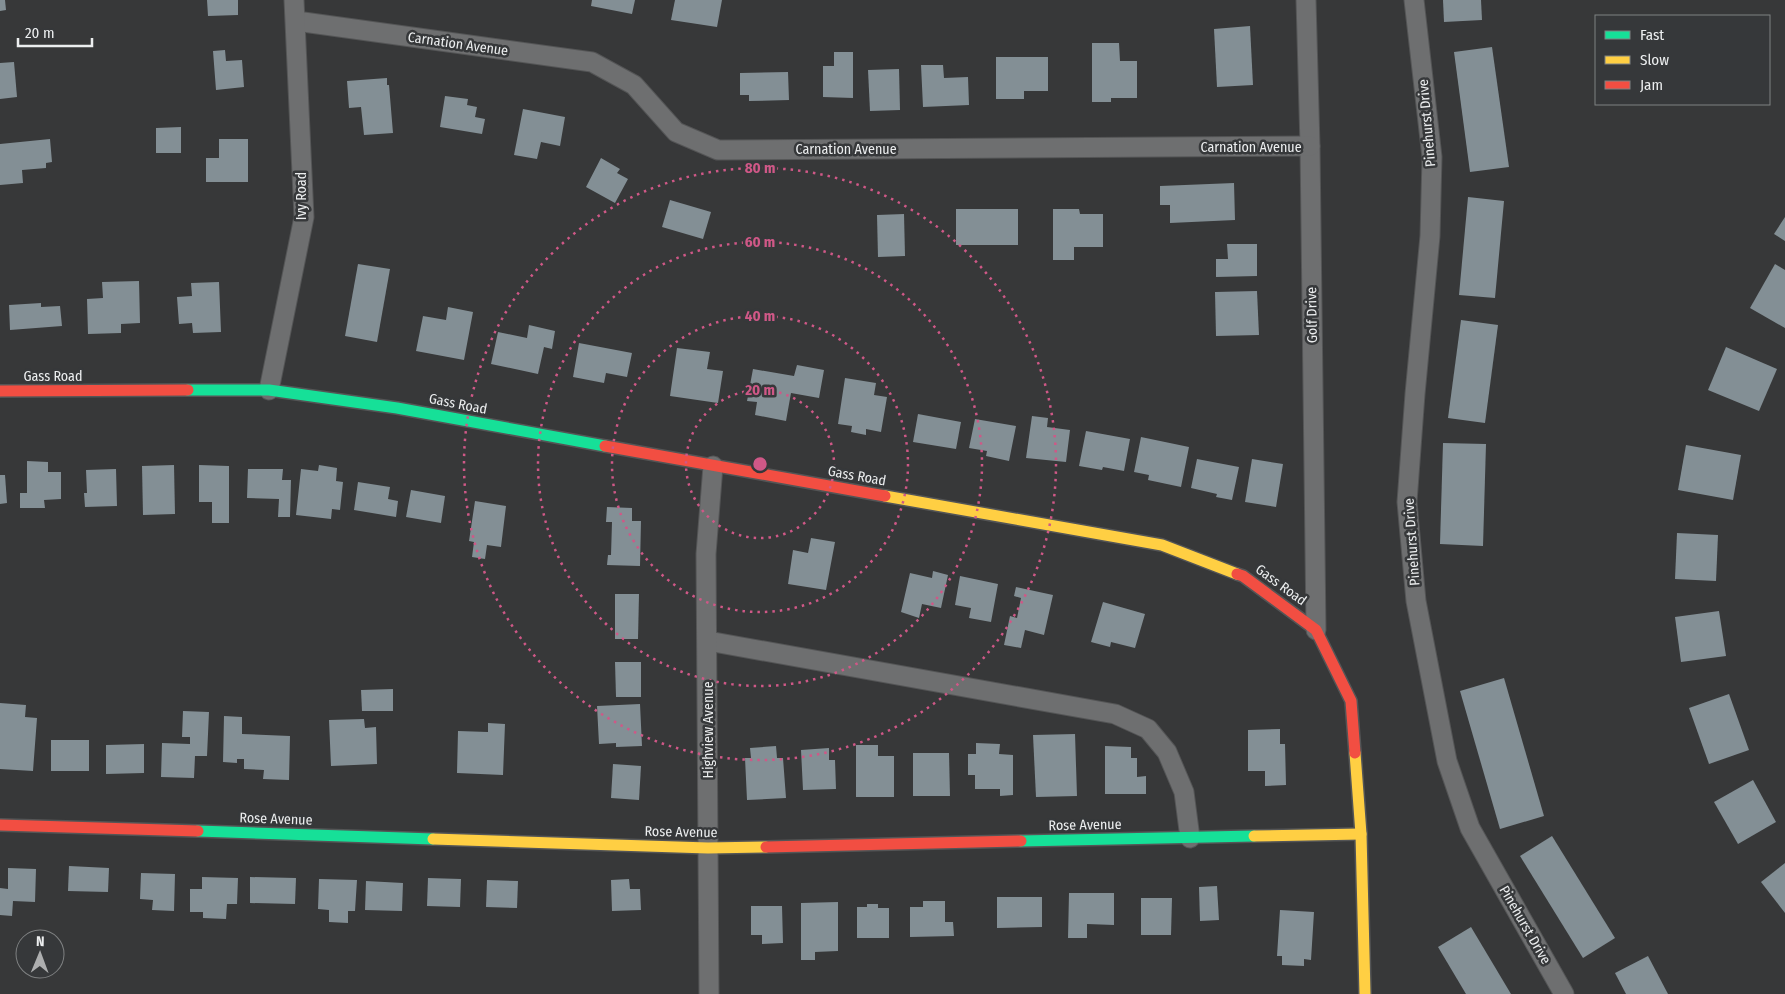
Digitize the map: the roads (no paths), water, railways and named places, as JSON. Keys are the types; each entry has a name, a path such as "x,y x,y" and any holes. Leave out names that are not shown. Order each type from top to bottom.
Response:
{"street":[{"name":"Ivy Road","path":"269,390 304,217 294,0"},
{"name":"Golf Drive","path":"1306,0 1310,146 1316,630"},
{"name":"Pinehurst Drive","path":"1414,0 1432,157 1430,236 1407,502 1416,601 1447,762 1470,828 1564,994"},
{"name":"Carnation Avenue","path":"296,21 592,62 634,85 676,132 718,150 1310,146"},
{"name":"Gass Road","path":"0,391 269,390 397,408 713,466 1162,544 1243,576 1316,630 1351,701 1361,834 1365,994"},
{"name":"Highview Avenue","path":"709,994 706,554 713,466"},
{"path":"708,641 1115,714 1148,729 1168,752 1184,792 1190,838"},
{"name":"Rose Avenue","path":"0,825 708,848 1361,834"}]}
